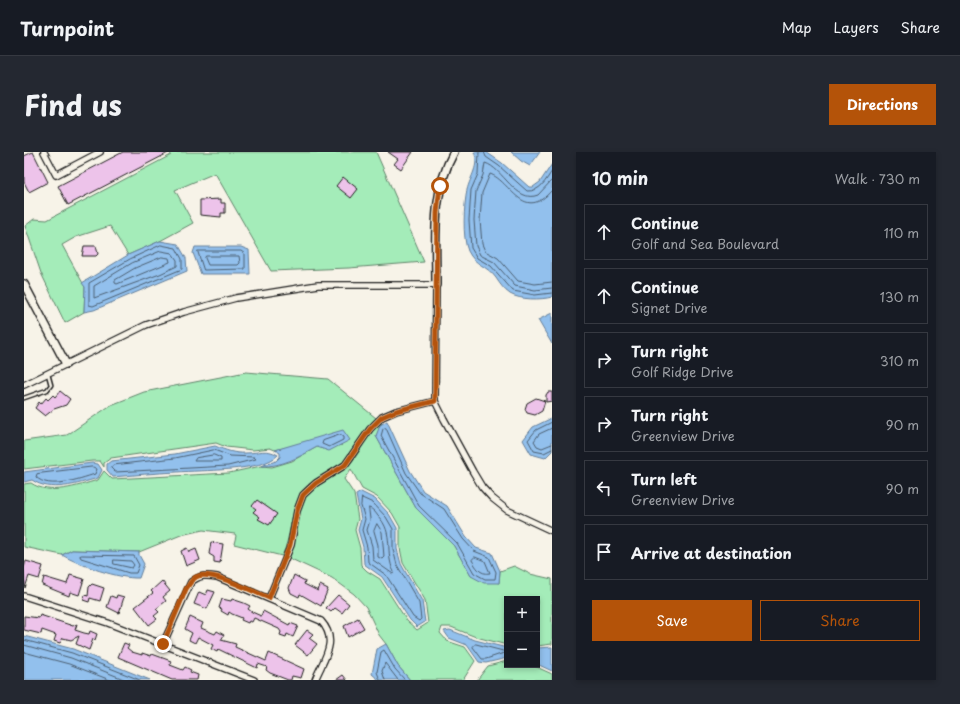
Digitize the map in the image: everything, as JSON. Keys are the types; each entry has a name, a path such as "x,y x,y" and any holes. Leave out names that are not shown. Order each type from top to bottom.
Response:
{"street":[{"path":"44,152 56,175 100,152"},
{"path":"454,152 440,186 437,213 435,401 482,488 507,510 552,532"},
{"path":"24,284 66,364"},
{"path":"24,385 146,325 184,312 236,298 318,285 436,284"},
{"path":"269,598 290,545 297,511 303,495 316,483 345,465 370,429 382,417 396,411 435,401"},
{"path":"163,644 186,589 191,582 197,577 206,575 217,577 322,621 329,629 331,641 315,680"},
{"path":"24,596 108,623 254,680"}],"lane":[{"path":"24,398 48,389 51,384 48,374"}],"green space":[{"path":"170,152 376,152 424,262 349,268 271,271 215,173 175,190 193,223 160,241 128,255 110,226 76,237 62,245 85,287 84,312 65,323 41,273 25,226 34,219 47,220 171,155"},
{"path":"246,372 328,379 376,418 366,428 352,452 343,462 303,489 294,510 282,556 234,544 235,534 203,530 181,535 139,552 72,550 62,555 24,547 24,484 31,483 38,487 47,489 64,489 98,480 104,471 112,479 229,473 261,466 272,467 292,461 317,447 342,445 296,445 275,450 270,448 253,450 226,447 216,443 111,458 104,463 104,467 100,461 92,461 24,469 24,441 67,435 111,405 144,392"},
{"path":"381,422 382,424 376,436 416,508 454,546 471,576 499,583 500,571 514,566 530,574 552,579 552,644 540,646 540,596 504,596 504,644 476,637 451,627 442,627 440,633 447,641 465,647 475,661 463,680 410,680 398,666 386,644 379,635 366,607 354,594 332,578 289,558 301,509 306,496 315,487 338,474 348,466 353,461 371,432","holes":["351,469 362,489 377,497 392,513 400,527 400,548 403,563 425,600 428,623 417,630 407,621 380,579 367,571 361,565 360,548 355,530 358,519 354,494 344,479"]},
{"path":"504,662 504,668 539,668 552,674 552,680 477,680 488,666"}],"water":[{"path":"474,152 486,152 502,163 529,187 533,187 540,182 552,164 552,297 531,299 510,294 502,287 489,270 474,260 468,251 464,230 464,212 467,190 476,162"},
{"path":"511,152 540,152 530,166 521,161"},
{"path":"160,241 178,244 186,258 187,271 94,310 84,312 85,287 82,283 128,255"},
{"path":"195,247 241,247 249,250 250,274 201,274 193,253"},
{"path":"552,313 552,344 538,320"},
{"path":"552,418 552,451 545,458 531,454 523,440 533,427"},
{"path":"387,421 410,471 423,491 447,506 466,537 476,548 492,553 500,571 499,583 484,583 471,576 454,546 416,508 376,436 380,425"},
{"path":"343,430 350,440 329,451 317,447 297,458 283,463 261,466 276,461 280,457 280,453 275,450"},
{"path":"215,446 238,453 266,451 278,455 270,461 259,465 230,469 113,477 107,470 107,464 111,461 175,454"},
{"path":"92,463 98,464 102,470 98,478 73,485 56,487 39,484 32,480 24,482 24,472"},
{"path":"361,492 375,499 389,514 397,528 397,549 401,564 422,601 425,622 417,627 410,620 382,577 364,564 363,547 358,530 361,519 356,495"},
{"path":"72,550 139,552 144,564 139,578 110,574 89,567 62,555"},
{"path":"450,630 475,640 504,647 504,659 486,663 479,662 467,645 449,638 444,631"},
{"path":"24,636 73,649 150,680 24,680"},
{"path":"386,644 398,666 410,680 379,680 372,674 377,649"},
{"path":"552,647 552,671 540,665 540,648"}],"building":[{"path":"33,152 48,182 29,192 24,182 24,156"},
{"path":"123,152 170,152 68,205 58,186"},
{"path":"388,152 413,152 401,169 394,164 398,159"},
{"path":"343,177 358,189 351,198 336,186"},
{"path":"221,199 221,203 225,203 225,213 221,213 221,217 200,215 200,200"},
{"path":"84,246 96,246 98,254 96,256 82,256"},
{"path":"60,391 70,399 66,405 54,409 45,416 35,408 39,402 41,404 46,398 48,400 53,395 55,397"},
{"path":"548,392 552,392 552,401 546,402 546,395"},
{"path":"536,398 545,401 542,411 535,415 527,413 525,409 527,403"},
{"path":"257,500 277,514 269,525 258,519 260,517 253,512 256,509 252,506"},
{"path":"211,542 223,544 220,563 214,562 214,557 209,554"},
{"path":"187,548 189,552 196,549 200,560 186,566 181,551"},
{"path":"26,561 43,566 39,579 29,576 25,588 24,568"},
{"path":"70,575 84,579 79,595 70,592 69,596 42,585 44,577 67,584"},
{"path":"294,575 305,581 304,584 318,591 320,585 328,589 321,606 300,594 299,597 291,593 289,588"},
{"path":"162,581 170,591 163,597 166,601 156,609 159,612 154,616 157,619 149,625 135,607 153,593 151,591"},
{"path":"92,584 104,588 100,601 90,598 89,602 83,600 85,595 88,596 89,587"},
{"path":"208,590 215,592 207,609 194,604 199,592 206,595"},
{"path":"117,595 124,597 119,613 107,607 111,596 116,598"},
{"path":"338,595 349,604 342,613 335,608 331,612 326,608"},
{"path":"222,599 231,601 232,599 244,603 250,606 248,609 261,616 263,611 289,625 290,623 298,626 293,637 287,634 286,637 280,635 281,632 279,629 254,618 252,622 249,621 248,623 241,620 242,618 229,612 228,615 221,611 222,609 219,608"},
{"path":"40,615 73,626 77,624 75,630 89,634 90,631 97,634 95,640 93,639 89,650 76,644 79,636 71,640 63,638 60,643 54,641 56,635 42,630 41,634 24,630 24,616 39,618"},
{"path":"190,617 203,623 201,628 215,634 217,631 224,635 221,640 236,644 235,647 266,661 269,653 304,669 301,678 292,676 291,680 288,680 270,673 266,670 267,667 258,664 257,668 218,649 217,652 211,649 213,645 198,637 195,643 189,640 192,633 185,629"},
{"path":"358,618 364,628 348,637 344,626"},
{"path":"307,630 313,634 309,638 317,644 308,655 295,645"},
{"path":"124,643 129,645 127,648 132,652 151,656 152,654 171,661 170,665 183,670 185,667 191,670 190,672 198,675 197,680 172,680 118,657"},
{"path":"343,675 347,680 336,680"}],"route":[{"path":"163,644 186,589 197,577 206,575 217,577 269,598 290,545 297,511 303,495 316,483 345,465 352,458 363,438 382,417 396,411 435,401 437,213 440,186"}]}
